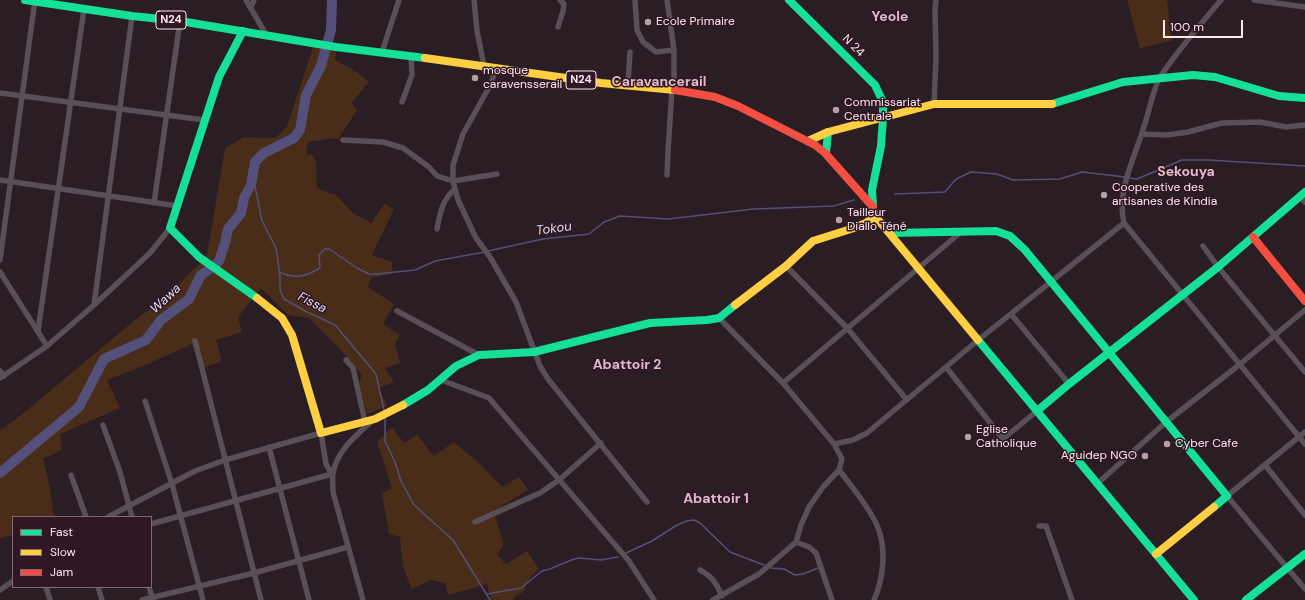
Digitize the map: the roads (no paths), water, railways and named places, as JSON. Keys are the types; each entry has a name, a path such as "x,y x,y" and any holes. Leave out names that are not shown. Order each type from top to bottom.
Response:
{"main road":[{"name":"N24","path":"25,0 70,4 84,9 180,21 336,47 495,67 601,83 673,89 715,97 738,106 773,125 812,143 826,154 873,207"},
{"name":"N 24","path":"791,1 875,85 883,102 881,146 872,190 875,216"},
{"path":"243,31 219,77 170,228 192,251 276,311 288,327 292,335 321,433 375,419 428,390 456,366 479,356 534,352 650,323 719,318 786,266 813,241 854,228 866,223 875,216 1194,600"},
{"path":"812,143 828,132 934,104 1053,104 1123,82 1193,75 1215,77 1279,96 1305,98"},
{"path":"826,154 828,132"},
{"path":"1038,411 1069,384 1230,257 1303,197"},
{"path":"890,233 996,231 1010,236 1025,250 1227,496 1156,554"},
{"path":"1253,237 1305,301"},
{"path":"1246,600 1305,554"}],"street":[{"path":"246,0 267,36"},
{"path":"251,8 254,0"},
{"path":"382,52 399,0"},
{"path":"474,0 477,31 484,66"},
{"path":"558,28 564,4 560,0"},
{"path":"635,0 637,30 643,42 656,52 674,50"},
{"path":"667,0 674,50 667,175"},
{"path":"934,104 936,0"},
{"path":"1221,0 1159,79 1125,183 1122,201 1124,223 1305,444"},
{"path":"1254,0 1305,7"},
{"path":"0,260 35,1"},
{"path":"38,331 84,9"},
{"path":"94,305 132,16"},
{"path":"154,202 180,21"},
{"path":"628,85 630,52"},
{"path":"402,102 412,75 411,56"},
{"path":"495,67 492,82 463,134 453,165 453,182 458,200 476,238 490,257 516,302 534,352 548,379 647,502"},
{"path":"0,93 204,120"},
{"path":"1142,134 1167,135 1188,132 1222,123 1260,122 1286,127 1305,125"},
{"path":"343,140 383,142 403,148 429,167 437,176 453,182 497,174"},
{"path":"0,180 178,206"},
{"path":"438,229 441,212 448,196 455,189"},
{"path":"834,444 853,440 867,433 978,340 1124,223"},
{"path":"1,375 47,346 150,253 170,228"},
{"path":"783,383 961,232"},
{"path":"1203,246 1305,372"},
{"path":"786,266 848,329 907,400"},
{"path":"0,272 47,346"},
{"path":"1098,483 1166,422 1240,365 1305,310"},
{"path":"396,311 479,356"},
{"path":"1011,314 1069,384"},
{"path":"713,600 759,574 796,542 801,525 809,507 823,487 839,470 842,459 834,444 783,383 719,318"},
{"path":"194,341 261,600"},
{"path":"346,360 353,368 365,422"},
{"path":"946,367 1003,439 1038,411"},
{"path":"441,380 489,398 629,561 654,600"},
{"path":"145,401 172,484 203,600"},
{"path":"363,600 333,492 332,474 336,462 351,440 375,419"},
{"path":"103,425 120,472 132,516"},
{"path":"1305,432 1227,496 1305,589"},
{"path":"110,516 195,471 225,460 321,433 326,464 332,474"},
{"path":"475,522 540,493 560,480 600,443"},
{"path":"269,447 309,600"},
{"path":"1265,465 1305,515"},
{"path":"839,470 859,495 876,522 880,534 882,572 879,588 874,600"},
{"path":"152,524 332,474"},
{"path":"71,475 86,516"},
{"path":"1039,526 1046,526 1072,600"},
{"path":"796,542 809,547 816,553 832,600"},
{"path":"142,600 152,599 254,573 348,547"},
{"path":"700,570 710,575 716,583 722,596"},
{"path":"0,590 12,583"},
{"path":"46,588 50,600"},
{"path":"98,588 102,600"},
{"path":"149,588 152,599"}],"waterway":[{"name":"Wawa","path":"0,473 79,407 104,359 146,340 161,320 189,299 201,275 219,261 228,229 241,213 244,198 251,185 255,162 264,153 294,138 300,130 306,95 321,66 331,30 332,0"},
{"path":"1129,178 1137,179 1182,160 1209,160 1305,166"},
{"path":"895,194 945,192 956,179 971,172 997,174 1013,180 1060,179 1082,172 1125,177"},
{"name":"Fissa","path":"253,176 262,221 276,248 280,276 280,290 284,299 335,325 376,374 384,410"},
{"name":"Tokou","path":"488,251 543,239 589,234 604,222 620,216 668,219 754,209 834,206 854,200"},
{"name":"Tokou","path":"279,272 290,276 300,276 315,271 320,268 319,255 325,249 329,249 357,268 369,274 415,270 435,261 485,252"},
{"name":"Fissa","path":"385,417 385,441 395,462 401,481 414,505 453,540 490,600"},
{"path":"626,553 652,541 677,525 694,520 700,523 730,552 764,565"},
{"path":"487,594 521,588 542,571 574,559 601,560 618,557"},
{"path":"771,568 784,569 795,575 803,574 818,568"}],"place":[{"name":"Ecole Primaire","path":"648,22"},
{"name":"mosque caravensserail","path":"475,78"},
{"name":"Commissariat Centrale","path":"836,110"},
{"name":"Cooperative des artisanes de Kindia","path":"1104,195"},
{"name":"Tailleur Diallo Téné","path":"839,220"},
{"name":"Eglise Catholique","path":"968,437"},
{"name":"Cyber Cafe","path":"1167,444"},
{"name":"Aguidep NGO","path":"1145,456"}],"district":[{"name":"Yeole","path":"890,17"},
{"name":"Caravancerail","path":"659,82"},
{"name":"Sekouya","path":"1186,172"},
{"name":"Abattoir 2","path":"627,365"},
{"name":"Abattoir 1","path":"716,499"}]}
